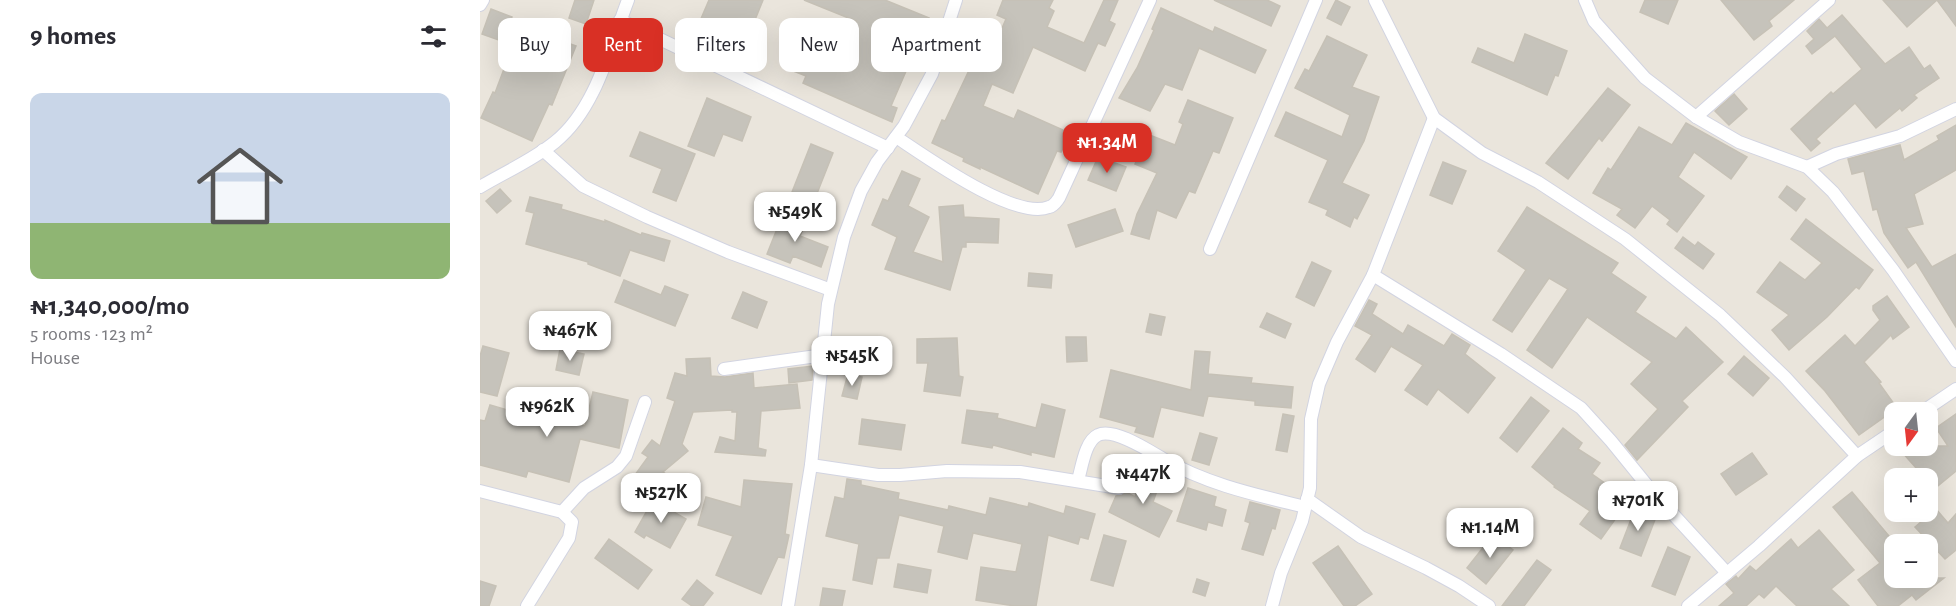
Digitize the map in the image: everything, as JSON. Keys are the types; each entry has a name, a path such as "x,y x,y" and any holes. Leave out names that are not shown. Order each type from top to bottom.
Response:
{"street":[{"path":"480,5 483,0"},
{"path":"621,18 628,0"},
{"path":"788,606 811,465 827,313 844,237 861,191 877,162 917,105 932,74 956,0"},
{"path":"896,137 967,183 1010,203 1032,209 1047,209 1053,206 1059,198 1150,0"},
{"path":"1210,249 1316,0"},
{"path":"1375,0 1434,118 1482,153 1538,182 1625,239 1712,308 1785,376 1857,456"},
{"path":"1585,0 1594,21 1645,78 1696,117 1739,142 1807,167 1833,192 1893,270 1956,361"},
{"path":"1696,117 1829,0"},
{"path":"663,41 888,148"},
{"path":"480,187 555,142 590,100 600,72"},
{"path":"1807,167 1836,154 1900,136 1956,110"},
{"path":"1272,606 1281,573 1302,521 1310,488 1311,420 1318,384 1337,342 1373,275 1434,118"},
{"path":"543,150 583,186 728,252 831,291"},
{"path":"1373,275 1501,354 1581,408 1650,489 1727,573"},
{"path":"724,369 824,355"},
{"path":"1937,402 1956,389"},
{"path":"562,512 584,488 617,467 626,456 645,402"},
{"path":"1078,480 1090,441 1103,433 1117,436 1141,446 1198,477 1231,489 1306,503 1361,537 1459,586 1489,606"},
{"path":"1688,606 1857,456 1884,438"},
{"path":"811,465 878,475 947,471 1020,472 1119,488"},
{"path":"480,491 562,512 572,522 569,538 526,606"}],"building":[{"path":"575,0 594,0 588,18 583,18 583,23 569,18"},
{"path":"709,0 763,0 756,18 701,18"},
{"path":"804,0 885,0 929,18 871,18 871,72 906,72 891,106 897,108 892,122 803,83 806,76 796,72 859,72 859,18 849,18"},
{"path":"1003,0 1053,0 1049,8 1054,11 1047,27 1084,43 1104,0 1118,0 1109,21 1115,24 1105,46 1098,43 1085,71 1033,47 1013,93 992,84 983,106 1014,119 1018,110 1070,133 1061,152 1057,151 1038,194 963,161 964,158 932,143 968,72 1002,72 1002,28 1006,19 997,15"},
{"path":"1214,0 1267,0 1280,6 1271,26"},
{"path":"1336,0 1350,7 1341,25 1327,18"},
{"path":"1645,0 1678,0 1668,24 1640,12"},
{"path":"1721,0 1794,0 1769,21 1772,26 1754,40"},
{"path":"1883,0 1937,0 1907,27"},
{"path":"1937,0 1956,0 1956,26"},
{"path":"1161,8 1213,32 1215,27 1266,50 1255,73 1199,48 1182,90 1165,84 1150,111 1119,98 1137,68"},
{"path":"491,9 512,17 498,18 498,40 482,34"},
{"path":"1842,15 1885,64 1909,47 1924,69 1930,65 1939,78 1914,95 1917,98 1902,111 1900,108 1876,128 1855,103 1816,139 1820,143 1811,151 1791,129 1831,92 1833,94 1862,69 1835,36 1812,54 1806,46 1814,39 1807,31 1819,19 1827,28"},
{"path":"1525,34 1567,51 1558,76 1555,75 1547,95 1472,62 1478,48 1514,63"},
{"path":"1327,36 1367,55 1352,87 1379,97 1364,141 1342,183 1369,195 1357,219 1354,217 1350,227 1326,215 1328,210 1309,202 1328,160 1275,136 1286,112 1342,137 1350,115 1295,88 1305,69 1309,71"},
{"path":"571,44 576,46 571,58"},
{"path":"503,72 565,72 552,105 549,104 532,141 481,118 493,92 495,93"},
{"path":"1608,88 1630,105 1602,141 1599,138 1568,179 1546,163"},
{"path":"1734,94 1747,109 1729,125 1715,111"},
{"path":"707,98 751,117 742,141 723,134 714,156 688,146"},
{"path":"1188,100 1233,118 1219,153 1213,151 1195,193 1189,191 1176,218 1157,210 1149,239 1131,234 1137,214 1157,173 1135,164 1147,134 1175,145 1183,124 1179,122"},
{"path":"1686,123 1747,157 1731,179 1694,152 1678,177 1704,196 1677,232 1667,224 1670,220 1652,206 1635,228 1617,215 1622,209 1593,193 1608,168 1611,170 1639,127 1672,145"},
{"path":"1956,125 1956,170 1914,194 1923,224 1906,228 1932,267 1956,254 1956,327 1916,262 1908,268 1884,233 1877,209 1873,210 1864,171 1852,174 1848,159 1900,145 1904,160 1939,140 1937,136"},
{"path":"640,132 695,154 676,201 653,192 662,169 630,156"},
{"path":"811,144 833,153 814,201 792,192"},
{"path":"1098,157 1126,167 1116,191 1088,180"},
{"path":"1443,162 1466,171 1452,204 1430,195"},
{"path":"902,171 920,179 908,206 929,217 913,252 943,262 939,207 963,205 964,217 999,219 998,243 966,242 966,247 962,247 950,290 885,269 897,237 872,225 883,199 888,201"},
{"path":"1787,186 1805,199 1796,211 1779,197"},
{"path":"500,189 511,201 497,213 486,201"},
{"path":"530,197 562,205 561,209 605,222 605,220 641,235 642,233 670,241 664,261 630,250 620,276 588,264 588,262 526,244 534,213 526,211"},
{"path":"1527,207 1618,263 1611,273 1646,297 1635,312 1676,339 1686,327 1723,362 1682,401 1688,407 1637,460 1625,445 1658,409 1631,384 1652,362 1587,317 1552,368 1527,350 1568,289 1549,278 1512,332 1493,320 1526,270 1498,251"},
{"path":"1115,209 1123,231 1076,247 1068,225"},
{"path":"783,214 806,223 800,236 828,247 821,267 793,256 790,263 767,254"},
{"path":"1806,219 1873,270 1859,289 1856,287 1827,317 1789,350 1772,330 1789,315 1757,292 1780,262 1805,280 1822,263 1791,239"},
{"path":"1683,237 1695,246 1698,242 1714,254 1703,269 1675,248"},
{"path":"1312,262 1331,271 1314,306 1296,297"},
{"path":"1029,273 1052,275 1051,288 1028,286"},
{"path":"624,280 661,295 665,286 688,295 675,326 615,302"},
{"path":"743,292 767,302 757,328 732,318"},
{"path":"1887,296 1909,327 1893,339 1891,335 1864,362 1881,382 1879,383 1893,402 1884,402 1884,417 1859,435 1825,391 1806,371 1845,335 1855,346 1880,320 1873,306"},
{"path":"1369,300 1377,304 1372,314 1403,334 1408,325 1444,346 1452,334 1470,345 1465,354 1495,378 1468,413 1438,389 1427,405 1405,390 1423,365 1391,346 1375,372 1356,359 1372,335 1355,326"},
{"path":"1267,313 1291,324 1285,338 1260,327"},
{"path":"1150,314 1165,317 1161,335 1146,332"},
{"path":"1066,337 1086,337 1087,361 1067,362"},
{"path":"957,338 959,376 963,377 960,396 924,391 928,363 917,363 917,339"},
{"path":"483,346 509,353 497,396 480,392 480,356"},
{"path":"560,349 584,354 579,375 556,370"},
{"path":"1195,351 1210,352 1208,374 1252,378 1251,383 1293,387 1291,408 1255,405 1255,401 1208,396 1203,416 1161,407 1153,437 1135,432 1137,427 1100,417 1111,370 1191,390"},
{"path":"1744,356 1769,378 1753,396 1728,374"},
{"path":"710,358 711,376 725,377 753,373 754,388 797,384 800,408 761,411 758,448 766,450 765,456 715,452 720,437 735,441 737,412 732,412 732,410 693,412 682,444 688,451 663,472 672,478 658,497 632,479 648,457 642,453 652,440 660,446 675,401 667,398 675,373 687,376 686,359"},
{"path":"813,366 812,380 789,383 788,369"},
{"path":"848,374 862,377 857,399 842,396"},
{"path":"593,392 628,400 619,448 580,439 569,482 528,471 526,477 480,465 480,420 485,421 490,405 556,424 557,418 585,426"},
{"path":"1531,397 1549,411 1517,452 1500,438"},
{"path":"1042,404 1065,410 1054,457 1031,452 1031,455 993,445 992,448 962,443 967,410 998,414 997,418 1036,428"},
{"path":"1283,414 1294,416 1287,452 1276,450"},
{"path":"1956,414 1956,471 1938,486 1938,468 1916,468 1906,456 1938,456 1938,446 1948,446 1938,431 1938,427"},
{"path":"862,419 905,425 901,450 859,444"},
{"path":"1563,428 1582,443 1578,449 1600,463 1592,474 1629,500 1601,539 1580,524 1590,511 1554,487 1532,467"},
{"path":"1200,433 1217,438 1209,465 1192,460"},
{"path":"1752,453 1767,474 1736,495 1721,474"},
{"path":"1145,468 1163,474 1153,502 1172,511 1159,537 1109,512 1116,496 1126,492 1135,497"},
{"path":"847,479 861,481 861,485 899,493 898,499 948,510 949,506 986,515 990,498 1028,507 1029,503 1064,514 1066,506 1095,514 1088,539 1080,537 1078,544 1048,535 1036,606 1015,606 976,600 981,567 1016,572 1022,544 973,533 967,559 938,552 944,526 899,515 889,558 877,558 872,584 853,580 859,544 826,536 835,497 844,499"},
{"path":"744,480 792,484 785,534 789,535 784,558 778,557 761,594 716,575 733,536 698,525 706,497 741,507"},
{"path":"1188,488 1216,497 1214,506 1226,510 1222,526 1208,522 1206,530 1177,521"},
{"path":"1852,492 1887,534 1884,534 1884,588 1931,588 1916,600 1912,595 1898,606 1878,606 1858,580 1880,563 1833,507"},
{"path":"653,500 686,519 670,548 646,535 644,538 635,532"},
{"path":"1250,502 1280,510 1275,529 1272,528 1263,555 1242,549 1250,523 1245,521"},
{"path":"1635,509 1656,517 1641,556 1620,548"},
{"path":"1938,511 1948,523 1956,514 1956,550 1945,559 1938,552 1938,534 1922,534 1915,527 1921,522 1938,522"},
{"path":"1819,530 1854,570 1831,589 1849,606 1797,606 1776,586 1764,598 1759,594 1746,606 1719,606 1734,593 1726,584 1736,576 1738,579 1750,566 1756,571 1791,539 1798,548"},
{"path":"1104,535 1126,541 1113,586 1091,580"},
{"path":"1493,535 1513,550 1486,584 1467,568"},
{"path":"609,539 652,570 638,589 595,558"},
{"path":"1338,546 1372,594 1355,606 1344,606 1313,563"},
{"path":"1668,547 1690,557 1675,595 1652,586"},
{"path":"1537,560 1551,570 1524,606 1502,606"},
{"path":"898,564 931,570 927,593 894,587"},
{"path":"1197,579 1209,583 1205,596 1193,592"},
{"path":"697,580 713,593 703,606 692,606 682,599"},
{"path":"480,581 496,586 489,606 480,606"},
{"path":"823,588 845,591 842,606 820,606"}]}
